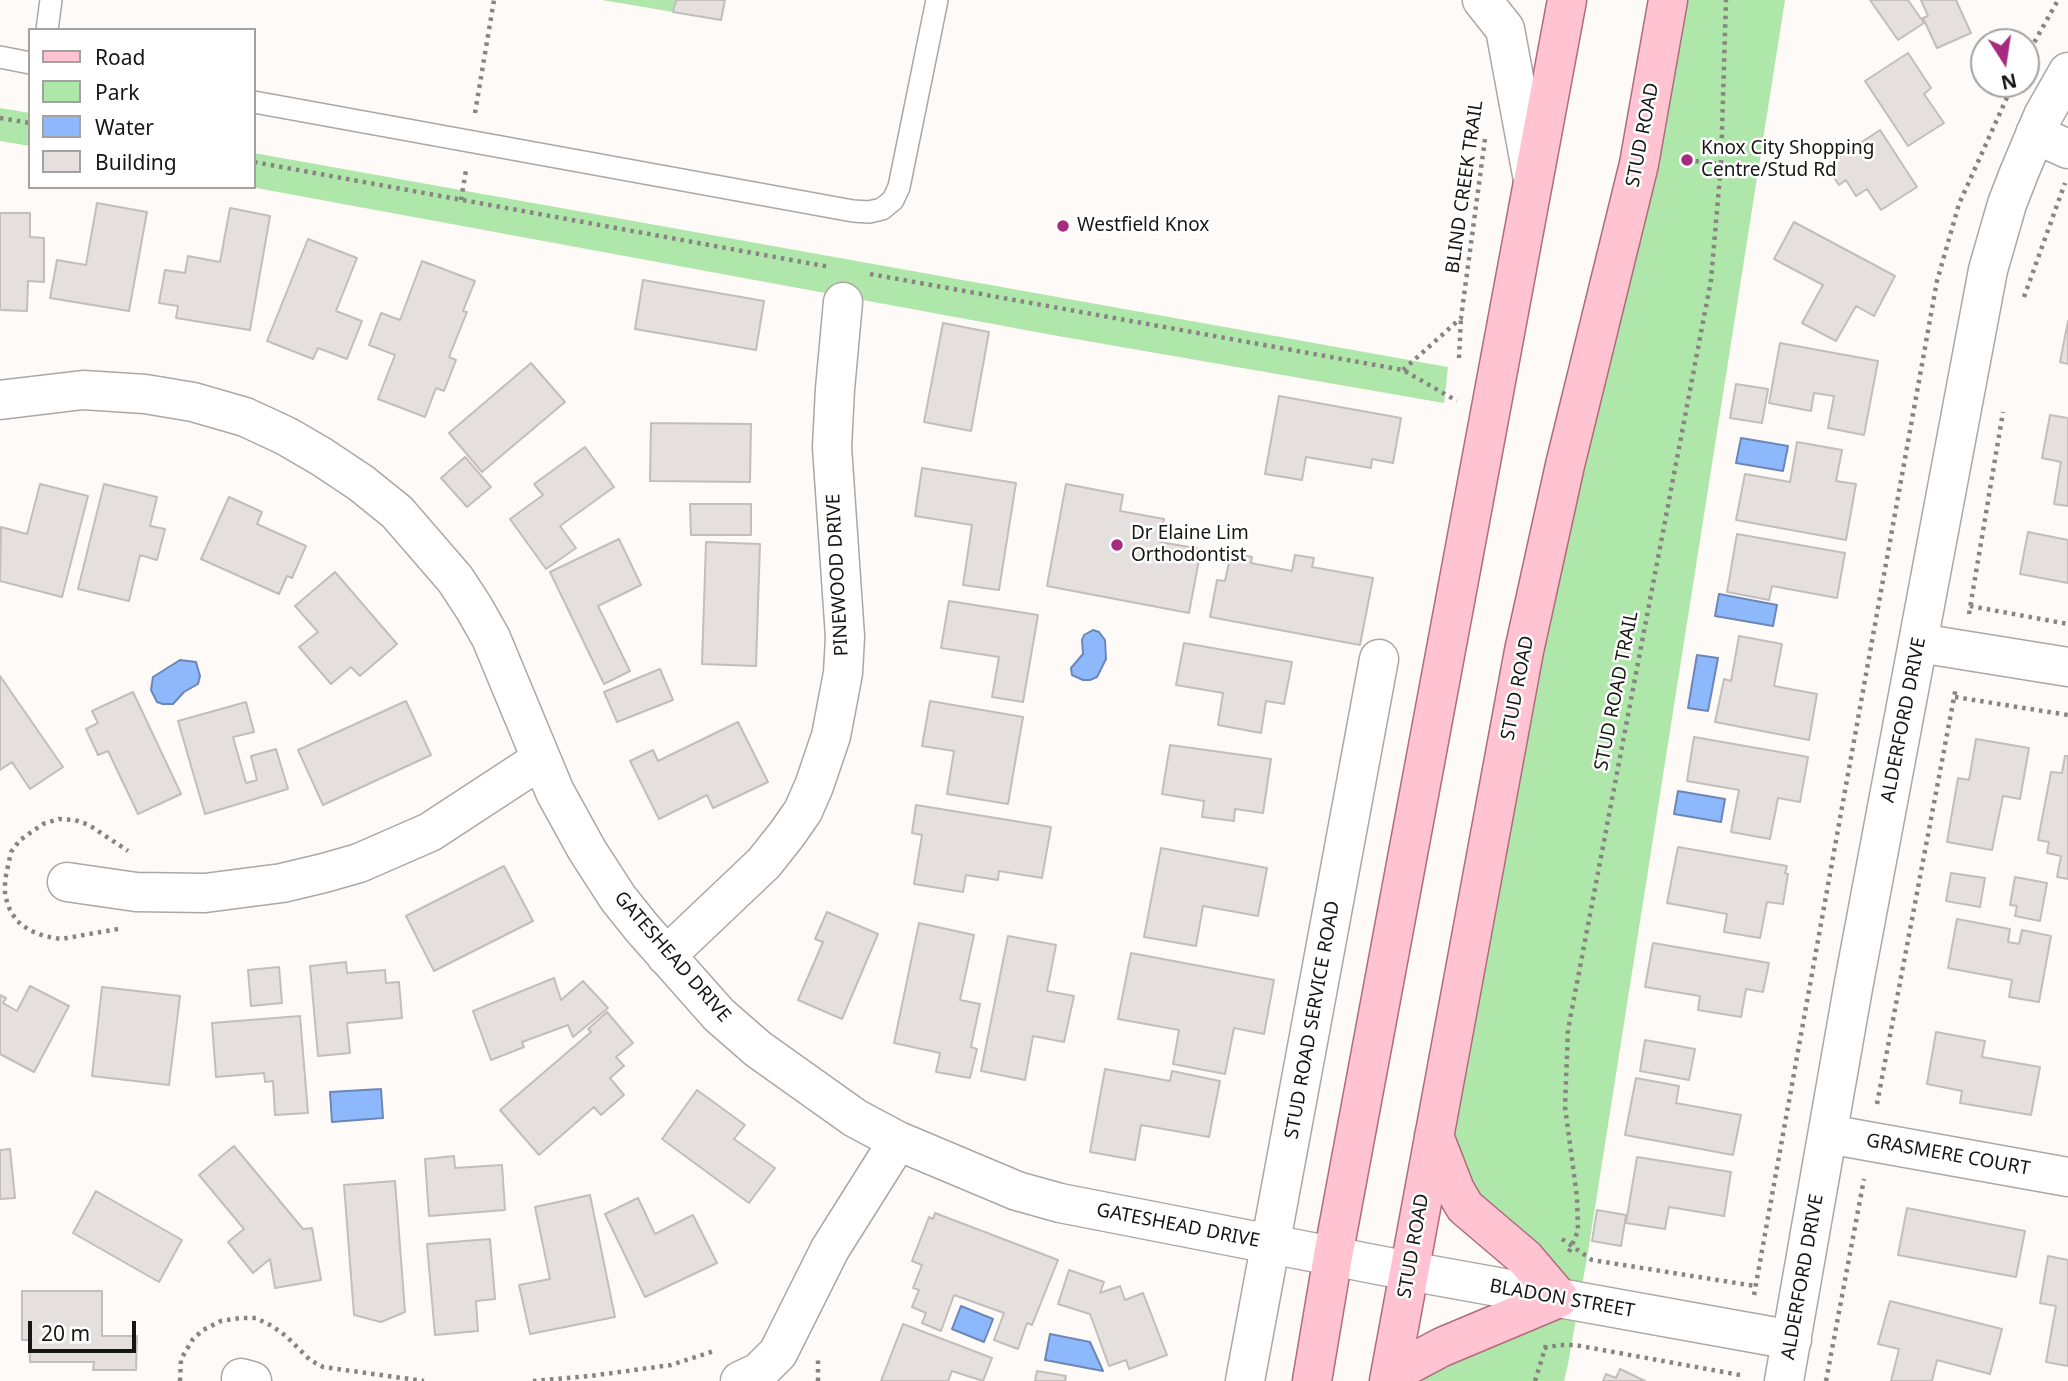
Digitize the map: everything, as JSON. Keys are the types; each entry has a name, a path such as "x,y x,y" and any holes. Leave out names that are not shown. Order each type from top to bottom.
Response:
{"main road":[{"path":"1312,1381 1567,0"},
{"name":"STUD ROAD","path":"1390,1378 1524,650 1565,465 1639,164 1668,0"},
{"path":"1390,1378 1442,1347 1559,1298 1525,1258 1465,1207 1455,1190 1434,1136"}],"street":[{"path":"1482,0 1504,29 1534,182"},
{"name":"ALDERFORD DRIVE","path":"1784,1381 1853,988 1988,270 2007,204 2051,141 2068,72"},
{"name":"PINEWOOD DRIVE","path":"666,956 764,863 787,834 803,811 831,736 842,684 845,637 832,447 843,302"},
{"name":"GATESHEAD DRIVE","path":"0,400 83,390 145,394 193,402 245,417 322,457 397,512 455,579 491,638 555,792 587,850 618,898 719,1015 758,1049 855,1118 898,1141 1017,1191 1060,1203 1333,1256"},
{"path":"1919,643 2068,667"},
{"name":"STUD ROAD SERVICE ROAD","path":"1245,1381 1379,659"},
{"path":"66,883 136,892 205,893 282,883 324,873 359,863 430,832 540,760"},
{"name":"GRASMERE COURT","path":"1828,1134 2068,1177"},
{"path":"740,1381 759,1372 778,1353 830,1249 898,1141"},
{"name":"BLADON STREET","path":"1333,1256 1792,1340"}],"lane":[{"path":"47,28 51,0"},
{"path":"256,102 869,212 883,209 893,200 899,187 936,0"},
{"path":"0,57 28,63"}],"path":[{"path":"471,140 494,0"},
{"name":"STUD ROAD TRAIL","path":"1535,1381 1559,1298 1566,1260 1578,1231 1577,1197 1564,1107 1569,1017 1711,280 1721,164 1726,0"},
{"path":"2040,32 2058,0"},
{"path":"1552,1231 1592,1260 1755,1286 1937,281 1959,204 2007,98"},
{"path":"0,118 28,123"},
{"name":"BLIND CREEK TRAIL","path":"1457,401 1403,370 1461,318 1486,134"},
{"path":"1687,160 1721,164"},
{"path":"461,200 464,184"},
{"path":"2024,298 2063,189 2068,190"},
{"path":"2004,407 1970,606 2068,624"},
{"path":"1877,1108 1957,684"},
{"path":"1955,697 2068,715"},
{"path":"1826,1381 1865,1175"},
{"path":"180,1381 181,1359 193,1339 220,1321 241,1318 256,1318 272,1326 310,1360 323,1367 424,1381"},
{"path":"1532,1351 1575,1345 1740,1375 1739,1381"},
{"path":"533,1381 671,1365 719,1349"}],"green space":[{"path":"602,0 676,0 673,12"},
{"path":"1668,0 1785,0 1588,1252 1568,1364 1564,1381 1389,1381 1558,1298 1434,1136"},
{"path":"0,108 28,113 28,146 0,141"},
{"path":"256,153 1448,367 1444,403 1058,336 256,188"}],"water":[{"path":"1741,438 1788,446 1783,471 1736,463"},
{"path":"1719,594 1777,605 1773,626 1715,616"},
{"path":"1093,630 1099,632 1105,640 1106,659 1097,677 1083,680 1072,675 1071,668 1083,654 1084,635"},
{"path":"1697,655 1718,658 1708,711 1688,708"},
{"path":"180,660 196,662 200,676 198,684 184,692 173,704 157,702 151,690 153,677"},
{"path":"1678,791 1725,799 1721,822 1674,814"},
{"path":"381,1089 383,1118 332,1122 330,1092"},
{"path":"961,1306 993,1319 984,1342 952,1329"},
{"path":"1050,1334 1090,1342 1103,1371 1045,1360"}],"building":[{"path":"676,0 725,0 721,20 673,12"},
{"path":"1870,0 1908,0 1924,23 1898,40"},
{"path":"1921,0 1956,0 1970,33 1937,48 1923,18 1928,16"},
{"path":"1908,53 1931,88 1924,94 1944,123 1908,146 1865,81"},
{"path":"1880,130 1917,187 1881,210 1867,189 1856,196 1846,180 1839,185 1826,166"},
{"path":"97,203 147,212 129,311 50,298 57,260 86,265"},
{"path":"230,208 270,216 250,330 176,318 178,306 159,303 165,270 185,273 188,256 220,262"},
{"path":"0,213 30,213 30,237 44,238 44,282 28,281 27,311 0,310"},
{"path":"1794,222 1895,276 1874,316 1856,306 1836,341 1802,323 1823,285 1774,259"},
{"path":"308,239 357,258 336,311 362,321 347,359 318,348 313,359 267,341"},
{"path":"422,261 475,281 463,311 467,312 449,357 456,360 444,391 436,388 425,417 378,399 395,355 369,345 381,313 400,320"},
{"path":"643,280 764,301 756,350 635,329"},
{"path":"2068,321 2068,364 2060,362"},
{"path":"943,323 989,332 971,431 924,422"},
{"path":"1780,343 1878,361 1864,435 1828,428 1834,396 1814,393 1811,411 1769,403"},
{"path":"531,363 565,402 482,472 449,433"},
{"path":"1736,384 1768,389 1762,423 1730,418"},
{"path":"1279,396 1401,418 1393,463 1372,459 1371,468 1306,457 1302,480 1265,474"},
{"path":"2050,415 2068,418 2068,506 2054,504 2061,462 2042,458"},
{"path":"651,423 751,424 750,482 650,481"},
{"path":"1797,442 1842,450 1836,481 1856,484 1846,540 1736,520 1745,474 1790,482"},
{"path":"585,447 614,487 560,526 576,548 546,569 510,519 543,495 534,484"},
{"path":"465,457 491,487 467,507 441,478"},
{"path":"922,468 1016,483 999,590 963,585 972,525 915,516"},
{"path":"40,484 88,496 62,597 0,581 1,527 27,534"},
{"path":"104,484 157,497 150,526 165,529 157,560 140,555 129,601 78,589"},
{"name":"Dr Elaine Lim Orthodontist","path":"1066,484 1123,495 1120,511 1164,519 1160,542 1201,549 1189,613 1047,586"},
{"path":"229,497 262,512 257,524 306,546 292,578 287,576 279,594 201,559"},
{"path":"690,504 751,504 751,535 691,535"},
{"path":"2028,532 2068,540 2068,583 2020,574"},
{"path":"1737,534 1845,553 1837,598 1772,586 1769,600 1727,592"},
{"path":"619,539 641,585 598,606 630,671 604,684 550,572"},
{"path":"706,542 760,544 756,666 702,664"},
{"path":"1231,553 1252,557 1251,563 1292,571 1295,555 1314,558 1312,567 1373,578 1360,645 1210,617 1217,580 1225,581"},
{"path":"335,572 397,644 360,676 351,667 331,684 299,647 318,632 295,606"},
{"path":"949,601 1038,615 1023,702 992,697 999,657 941,648"},
{"path":"1739,636 1782,644 1774,686 1817,694 1809,740 1715,722 1724,679 1731,681"},
{"path":"1184,643 1292,662 1284,704 1266,701 1261,733 1218,725 1223,693 1176,685"},
{"path":"660,669 673,700 617,722 604,692"},
{"path":"0,676 63,767 30,789 12,762 0,770"},
{"path":"133,692 181,794 138,814 108,751 98,755 86,729 98,723 92,711"},
{"path":"406,701 431,755 323,805 298,750"},
{"path":"930,701 1023,717 1008,804 947,794 954,751 922,746"},
{"path":"246,702 254,732 233,737 246,783 257,780 251,756 276,749 288,789 205,814 178,721"},
{"path":"738,722 768,782 713,808 707,795 659,819 630,761 653,750 658,761"},
{"path":"1694,737 1808,757 1800,802 1778,798 1770,839 1731,832 1739,790 1687,781"},
{"path":"1976,739 2029,748 2020,799 2003,796 1992,850 1947,842 1958,778 1969,780"},
{"path":"1170,745 1271,759 1263,813 1235,809 1234,821 1202,817 1204,801 1162,794"},
{"path":"2065,756 2068,756 2068,879 2057,877 2061,856 2047,853 2049,842 2038,840 2051,772 2062,773"},
{"path":"916,805 1051,827 1042,878 999,871 998,880 966,875 963,892 914,884 922,835 912,833"},
{"path":"1678,847 1787,866 1783,904 1767,902 1760,938 1724,932 1727,914 1667,903"},
{"path":"1161,848 1267,868 1258,916 1203,906 1196,946 1144,937"},
{"path":"504,866 533,921 434,971 406,916"},
{"path":"1951,873 1985,878 1980,907 1946,901"},
{"path":"2015,877 2047,883 2040,921 2015,916 2017,906 2010,905"},
{"path":"827,912 878,934 842,1019 798,1000 823,942 815,939"},
{"path":"1957,919 2010,929 2008,942 2019,944 2022,930 2051,936 2039,1002 2009,997 2012,980 1948,968"},
{"path":"919,923 974,935 960,1000 980,1004 971,1047 977,1049 970,1078 936,1072 940,1053 894,1043"},
{"path":"1008,936 1056,945 1047,991 1074,996 1064,1042 1033,1036 1025,1080 981,1071"},
{"path":"1653,943 1769,963 1763,992 1746,989 1741,1017 1698,1010 1700,996 1645,987"},
{"path":"1131,953 1274,980 1264,1034 1234,1028 1225,1074 1173,1064 1179,1030 1118,1019"},
{"path":"346,962 347,973 385,970 386,983 399,982 402,1018 347,1023 350,1053 318,1056 310,966"},
{"path":"279,967 282,1003 251,1006 248,970"},
{"path":"554,978 561,1000 583,981 608,1008 573,1037 568,1025 522,1042 524,1047 491,1060 473,1011"},
{"path":"30,986 69,1006 34,1072 0,1054 0,995 6,998 3,1003 17,1011"},
{"path":"102,987 180,996 169,1085 92,1076"},
{"path":"607,1012 633,1043 616,1057 624,1066 610,1078 624,1095 601,1115 594,1107 539,1155 500,1110 591,1032 588,1029"},
{"path":"300,1016 308,1113 275,1115 273,1081 265,1082 264,1073 216,1077 212,1023"},
{"path":"1936,1032 1985,1041 1982,1057 2040,1067 2031,1115 1960,1103 1962,1091 1927,1084"},
{"path":"1645,1040 1695,1049 1689,1080 1640,1071"},
{"path":"1105,1069 1170,1081 1172,1071 1220,1081 1209,1137 1141,1125 1135,1160 1090,1152"},
{"path":"1636,1078 1679,1086 1676,1103 1741,1115 1733,1155 1625,1135"},
{"path":"697,1090 745,1125 734,1139 775,1168 749,1203 662,1139"},
{"path":"234,1146 303,1229 312,1228 321,1280 275,1288 270,1259 253,1273 228,1242 244,1229 199,1175"},
{"path":"10,1149 15,1198 0,1199 0,1150"},
{"path":"454,1156 455,1168 502,1165 505,1210 429,1216 425,1159"},
{"path":"1637,1157 1731,1172 1724,1216 1669,1207 1665,1229 1626,1223"},
{"path":"395,1181 405,1312 381,1322 354,1315 344,1185"},
{"path":"96,1191 182,1240 159,1282 73,1233"},
{"path":"590,1195 615,1317 530,1334 519,1285 550,1279 535,1207"},
{"path":"638,1198 655,1234 693,1215 717,1263 645,1297 605,1214"},
{"path":"1907,1208 2025,1231 2016,1277 1898,1255"},
{"path":"1597,1210 1626,1215 1621,1246 1592,1241"},
{"path":"935,1213 1058,1260 1032,1325 1027,1323 1018,1349 994,1340 1004,1313 954,1295 941,1331 922,1323 926,1313 912,1307 919,1290 913,1288 922,1265 912,1261 929,1217 933,1219"},
{"path":"490,1239 495,1299 476,1301 478,1331 435,1335 427,1244"},
{"path":"2048,1256 2068,1260 2068,1366 2046,1362 2056,1306 2040,1303"},
{"path":"1069,1270 1104,1282 1100,1293 1120,1286 1125,1300 1143,1293 1167,1355 1129,1369 1126,1360 1109,1366 1090,1314 1058,1304"},
{"path":"22,1291 102,1291 102,1336 137,1336 136,1370 93,1370 94,1362 30,1362 30,1340 22,1340"},
{"path":"1890,1301 2002,1329 1990,1374 1937,1360 1932,1381 1891,1381 1899,1349 1878,1344"},
{"path":"903,1324 992,1358 983,1381 952,1371 948,1381 881,1381"},
{"path":"1620,1369 1645,1381 1603,1381 1606,1374 1616,1378"},
{"path":"1037,1371 1066,1376 1065,1381 1035,1381"}],"place":[{"name":"Knox City Shopping Centre/Stud Rd","path":"1687,160"},
{"name":"Westfield Knox","path":"1063,226"},
{"name":"Dr Elaine Lim Orthodontist","path":"1117,545"}]}
